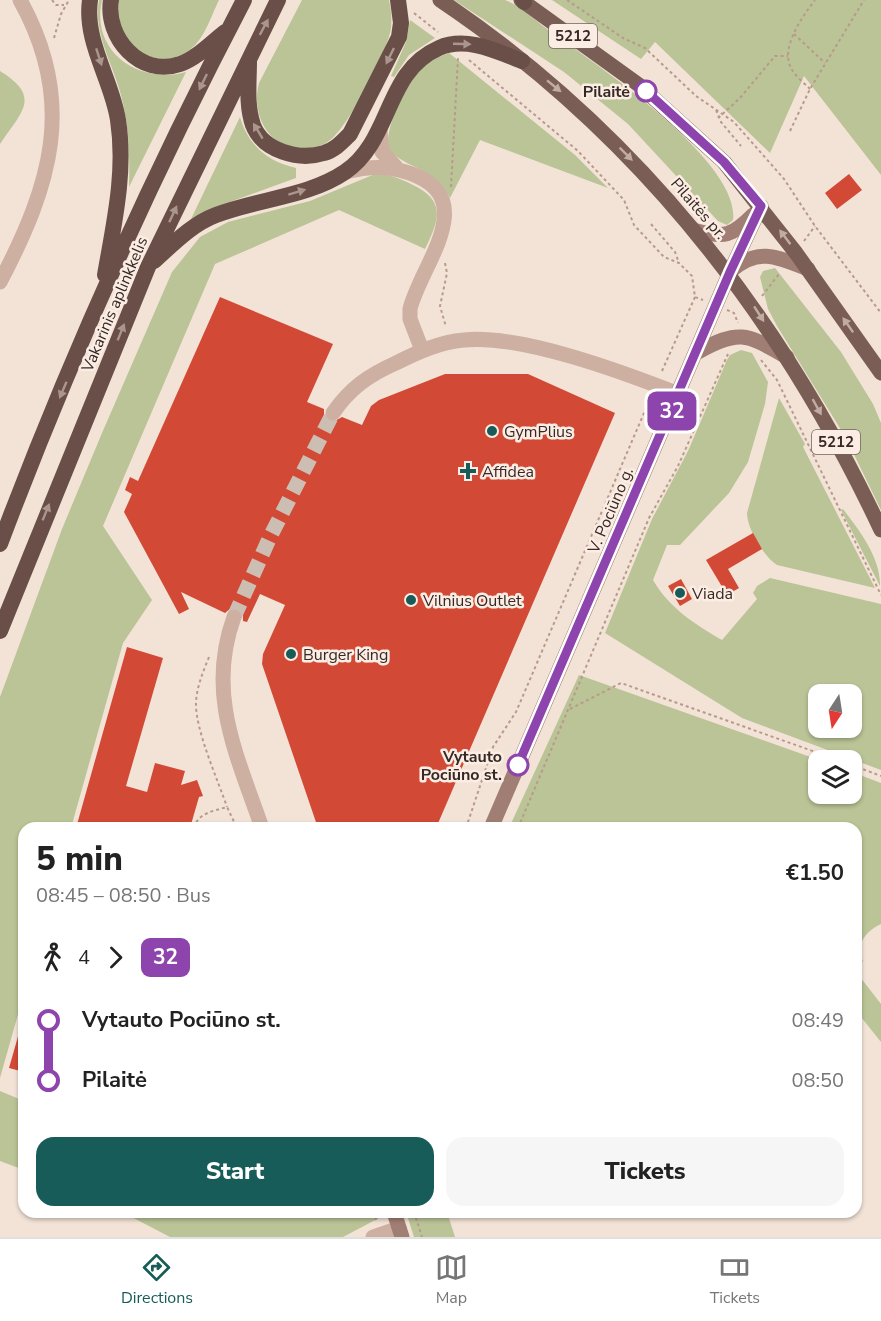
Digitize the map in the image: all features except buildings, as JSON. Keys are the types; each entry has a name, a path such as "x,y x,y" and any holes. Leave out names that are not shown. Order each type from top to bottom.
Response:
{"highway":[{"path":"90,0 89,22 118,117 122,148 119,195 102,297"},
{"path":"111,0 110,15 117,37 124,48 146,63 177,65 192,58 228,29"},
{"name":"Vakarinis aplinkkelis","path":"0,544 102,297 228,29 244,0"},
{"name":"Vakarinis aplinkkelis","path":"0,631 24,566 148,267 278,0"},
{"path":"250,54 248,100 254,126 265,142 279,151 298,155 326,153 350,134 393,50 401,23 402,3"},
{"path":"148,267 186,232 214,216 305,189 345,172 368,151 406,73 427,53 450,44 477,45 522,61"}],"main road":[{"name":"Pilaitės pr.","path":"440,0 496,39 584,113 643,172 697,231 730,272 788,357 860,485 881,530"},
{"name":"5212","path":"523,1 639,85 724,162 761,206 793,257 808,269 881,373"},
{"path":"697,231 717,236 729,235 761,206"},
{"name":"V. Pociūno g.","path":"494,822 680,394 730,272 761,206"},
{"path":"730,272 743,260 759,255 793,257"},
{"path":"698,352 713,343 740,335 788,357"},
{"path":"396,1218 401,1233"}],"street":[{"path":"0,282 4,262 34,212 49,164 52,119 47,75 41,51 20,0"},
{"path":"380,130 382,152 396,167 431,184 443,199 445,210 442,231 410,309 411,320 423,350"},
{"path":"345,172 373,167 396,167"},
{"path":"333,413 359,382 423,350 450,342 495,340 548,351 680,394"},
{"path":"234,617 222,668 222,700 260,822"},
{"path":"373,1237 401,1233"}],"path":[{"path":"52,0 56,5 65,5"},
{"path":"54,38 65,5 69,0"},
{"path":"567,0 623,38 645,48 696,96 724,114 784,178 815,226 881,312"},
{"path":"810,89 792,71 788,56 794,34 815,0"},
{"path":"790,131 810,89 864,0"},
{"path":"402,3 450,44"},
{"path":"794,34 825,63"},
{"path":"718,118 775,56 788,56"},
{"path":"468,59 578,151 624,200 634,225 664,257 679,263 692,276 695,297 516,712 493,747 468,822"},
{"path":"456,61 456,81"},
{"path":"716,110 718,118 741,146"},
{"path":"651,224 675,252 679,263"},
{"path":"695,297 734,313 738,326 815,226"},
{"path":"521,822 649,518 678,465 724,360 728,353 741,347 740,335"},
{"path":"756,353 777,380 881,595"},
{"path":"212,647 200,679 196,705 200,727 234,822"},
{"path":"569,709 621,683 810,750"},
{"path":"862,769 881,776"},
{"path":"196,822 201,816 227,807"},
{"path":"416,1218 423,1237"}],"green space":[{"path":"99,0 102,0 100,19 103,35 111,49 122,60 136,69 151,74 168,75 186,72 129,187 126,118 118,83 101,36 98,12"},
{"path":"119,0 219,0 203,35 194,47 174,57 161,59 148,56 128,40 122,28"},
{"path":"302,0 389,0 391,28 374,72 344,124 326,143 296,149 283,145 272,137 264,126 257,99 259,83"},
{"path":"454,0 505,0 510,2 632,91 691,144 714,171 729,197 733,220 727,225 718,221 628,124 564,72"},
{"path":"552,0 881,0 881,175 804,76 770,153 655,42 641,59"},
{"path":"410,20 435,38 409,55 394,77 391,76 406,42"},
{"path":"449,53 575,155 608,188 480,140 450,198 438,181 390,152 388,143 392,121 408,87 426,64"},
{"path":"0,71 21,89 24,105 0,144"},
{"path":"240,117 248,136 260,151 268,157 296,168 296,178 216,207 191,219"},
{"path":"375,174 394,177 422,190 435,204 437,211 434,228 425,249 339,210 215,264 103,526 152,600 123,643 73,822 18,822 18,1014 0,1078 0,697 62,529 172,272 200,237 228,222 310,201"},
{"path":"775,268 841,352 873,404 881,423 881,510 846,438 768,309 760,277 763,271"},
{"path":"741,350 752,353 768,382 765,404 748,462 729,493 680,545 667,545 653,580 675,607 693,622 722,640 757,599 753,593 757,586 770,578 881,604 881,770 862,763 862,750 828,750 742,718 605,633 652,519 688,451 730,355"},
{"path":"779,398 805,444 803,447 875,588 777,565 757,542 747,513"},
{"path":"843,509 873,555 880,586 841,510"},
{"path":"579,675 808,756 808,804 862,804 862,776 881,783 881,924 871,930 862,942 862,822 512,822"},
{"path":"862,979 881,1004 881,1042 862,1018"},
{"path":"0,1091 18,1098 18,1168 0,1161"},
{"path":"134,1218 379,1218 343,1237 170,1237"},
{"path":"408,1218 449,1218 455,1237 414,1237"}],"tunnel":[{"path":"234,617 270,537 333,413"}],"bus line":[{"name":"32","path":"518,765 680,394 730,272 761,206 724,162 646,91"}],"place":[{"name":"Pilaitė","path":"646,91"},
{"name":"GymPlius","path":"492,431"},
{"name":"Affidea","path":"468,471"},
{"name":"Viada","path":"680,593"},
{"name":"Vilnius Outlet","path":"411,600"},
{"name":"Burger King","path":"291,654"},
{"name":"Vytauto Pociūno st.","path":"518,765"}]}
